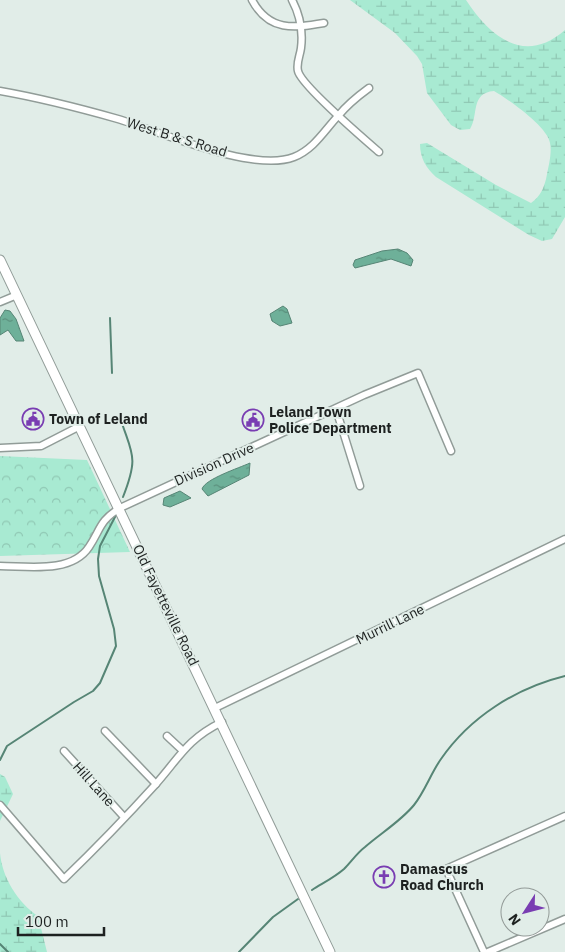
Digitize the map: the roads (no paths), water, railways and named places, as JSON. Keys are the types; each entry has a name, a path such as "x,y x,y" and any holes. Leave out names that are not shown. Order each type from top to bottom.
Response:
{"street":[{"path":"252,0 259,10 277,25 284,27 324,24"},
{"path":"292,0 301,26 301,46 297,64 299,75 338,116 378,152"},
{"name":"West B & S Road","path":"0,91 39,98 120,120 215,151 263,161 283,160 306,151 320,138 338,116 369,88"},
{"name":"Old Fayetteville Road","path":"0,260 120,508 330,952"},
{"path":"0,302 17,295"},
{"name":"Division Drive","path":"0,566 54,566 75,559 88,549 107,516 120,508 336,409 418,374 451,451"},
{"path":"336,409 360,486"},
{"path":"0,448 41,446 80,426"},
{"name":"Murrill Lane","path":"215,708 565,539"},
{"path":"0,805 64,879 156,784 182,750 206,730 222,722"},
{"path":"104,731 156,784"},
{"path":"167,736 182,750"},
{"name":"Hill Lane","path":"64,751 124,817"},
{"path":"484,952 446,869 565,816"},
{"path":"488,952 565,919"}],"water":[{"path":"398,249 407,253 413,260 411,266 391,259 355,268 353,265 355,260 382,251"},
{"path":"283,306 287,309 292,323 280,326 272,321 270,314"},
{"path":"5,310 10,311 16,319 24,341 16,341 8,330 0,335 0,318"},
{"path":"250,463 249,475 208,496 202,489 209,481"},
{"path":"180,491 191,498 170,507 163,505 164,498"}],"waterway":[{"path":"110,318 112,373"},
{"path":"119,414 132,454 131,472 123,497"},
{"path":"0,760 7,746 93,691 100,683 116,646 114,629 99,576 98,559 100,546 116,515"},
{"path":"312,890 344,869 362,849 409,811 441,759 480,717 512,696 547,681 565,676"},
{"path":"239,952 273,917 298,899"},
{"path":"0,944 8,952"}],"place":[{"name":"Town of Leland","path":"33,419"},
{"name":"Leland Town Police Department","path":"253,420"},
{"name":"Damascus Road Church","path":"384,877"}]}
